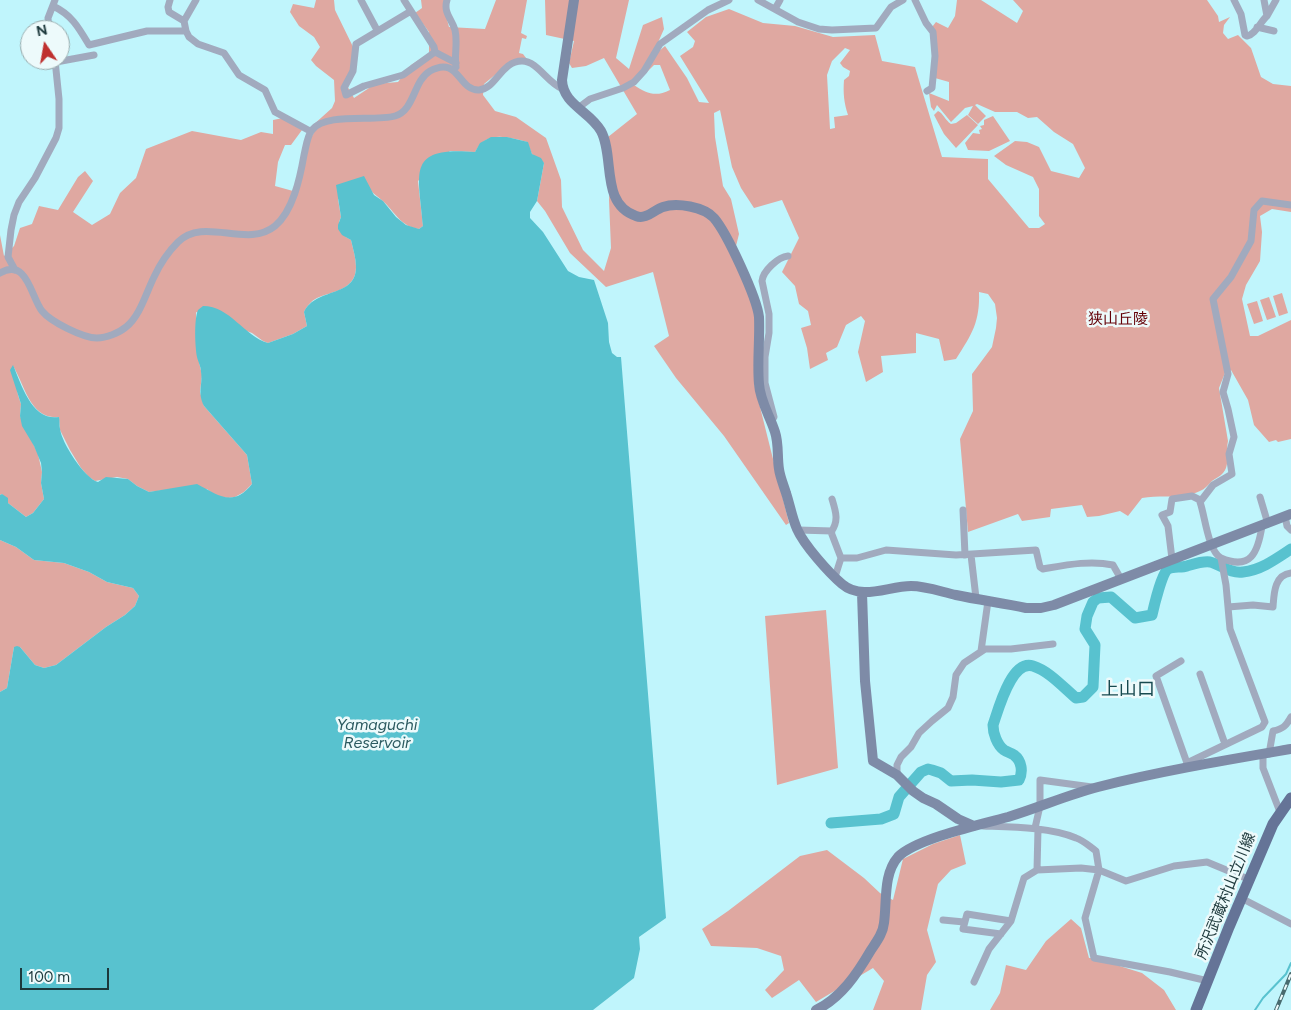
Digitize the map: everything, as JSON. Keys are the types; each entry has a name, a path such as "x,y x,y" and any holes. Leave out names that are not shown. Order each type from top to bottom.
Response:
{"main road":[{"name":"所沢武蔵村山立川線","path":"1196,1010 1248,879 1273,824 1291,798"}],"street":[{"path":"170,0 169,12 184,21"},
{"path":"196,0 184,21 189,37 198,44 224,53 239,75 265,90 275,112 310,132"},
{"path":"360,0 378,30"},
{"path":"404,0 434,47 435,52 456,63"},
{"path":"447,0 448,19 455,29 456,63 458,72 465,84 471,88 481,90 487,87 510,64 524,60 532,63 546,77 563,88"},
{"path":"574,0 562,80 563,88 570,101 597,125 603,135 611,186 617,200 627,211 642,217 666,206 696,208 708,213 716,220 740,264 758,310 759,385 777,441 779,470 798,530 810,548 835,577 848,588 862,593 914,586 1026,608 1040,608 1054,605 1288,516 1287,526 1291,530"},
{"path":"578,108 590,99 623,88 634,82 641,75 660,44 708,10 729,0"},
{"path":"758,0 798,22 818,29 832,30 876,28 891,7 903,0"},
{"path":"775,9 780,0"},
{"path":"915,0 926,23 933,32 936,56 932,88 927,91"},
{"path":"1234,0 1241,14 1247,36 1251,36 1260,23 1268,16 1276,0"},
{"path":"1264,0 1268,16"},
{"path":"48,20 54,3 69,15 89,45 147,31 186,31"},
{"path":"411,11 356,44 352,70 344,88 346,94 364,86 403,75 435,52"},
{"path":"1258,27 1274,31"},
{"path":"70,59 94,55"},
{"path":"0,273 7,270 15,270 22,274 30,285 41,310 49,318 88,336 97,338 119,332 133,320 162,262 180,240 187,235 206,231 254,234 273,227 280,221 296,190 310,132 315,126 324,122 384,117 401,113 406,108 420,81 430,71 444,67 458,72"},
{"path":"15,270 8,257 10,230 14,215 19,202 36,178 59,128 60,116 56,70"},
{"path":"1200,500 1213,485 1232,474 1230,454 1234,437 1223,392 1228,374 1213,299 1231,277 1250,241 1254,210 1262,201 1291,205"},
{"path":"771,422 774,417 765,375 769,314 762,276 784,256 788,256"},
{"path":"1172,559 1168,526 1162,515 1170,512 1172,499 1192,496 1200,500 1217,557 1234,564 1252,556 1260,541 1265,525 1260,497"},
{"path":"832,499 837,516 836,526 832,531"},
{"path":"963,510 968,555 976,598"},
{"path":"798,530 832,531"},
{"path":"832,531 842,558 835,577"},
{"path":"842,558 857,558 886,550 968,555 1036,550 1040,567 1043,569 1076,564 1106,564 1113,565 1121,579"},
{"path":"1221,560 1230,629 1265,722 1264,726"},
{"path":"1228,607 1253,605 1273,607 1274,590 1279,579 1286,574 1291,574"},
{"path":"862,593 865,681 873,761 901,779 913,792 936,804 958,820 974,826 1037,829 1076,838 1096,851 1098,870 1085,918 1094,958 1208,981"},
{"path":"981,652 988,601"},
{"path":"901,779 897,765 901,756 911,747 919,734 948,708 953,697 956,675 964,663 985,649 1011,649 1053,644"},
{"path":"1181,661 1156,676 1185,766"},
{"path":"1200,674 1225,744"},
{"path":"1264,726 1273,731 1282,729 1287,725 1291,717"},
{"path":"1185,766 1225,744 1264,726"},
{"path":"1273,731 1263,768 1280,812"},
{"path":"816,1010 830,1002 852,980 880,936 884,924 889,876 892,866 909,849 974,826 1019,814 1095,787 1185,766 1291,750"},
{"path":"1037,870 1040,780 1095,787"},
{"path":"974,982 989,949 1011,921 1024,878 1037,870 1081,868 1098,870 1126,880 1174,866 1206,862 1248,879"},
{"path":"1241,898 1291,924"},
{"path":"1001,934 963,929 967,914 1011,921"},
{"path":"943,920 964,922"}],"green space":[{"name":"狭山丘陵","path":"316,0 334,0 335,10 357,55 345,82 354,98 375,84 398,82 411,65 429,53 429,32 415,13 422,8 421,0 445,0 443,4 449,27 485,29 496,0 527,0 521,33 527,36 526,39 522,38 519,53 523,54 526,58 513,60 484,84 483,95 495,111 516,117 546,138 561,180 562,207 583,250 604,271 611,248 609,200 611,163 608,137 637,114 604,58 586,66 572,68 569,63 574,41 546,35 545,0 629,0 616,58 629,69 643,25 662,17 664,29 656,47 658,52 665,46 687,78 699,102 709,103 680,56 693,47 695,41 687,32 706,17 729,9 763,23 795,26 833,37 875,35 882,61 915,67 942,157 988,159 988,179 1029,228 1039,228 1045,224 1039,216 1039,189 1033,177 1006,165 994,156 1015,141 1027,142 1039,147 1051,171 1079,178 1085,168 1073,144 1054,132 1037,117 1028,118 1017,112 995,112 977,104 975,105 986,116 978,124 968,115 973,106 965,108 951,122 937,105 934,111 931,107 929,93 949,101 949,82 935,78 932,27 936,22 948,28 955,16 957,0 981,0 1017,23 1023,11 1013,0 1207,0 1218,16 1219,22 1230,17 1224,25 1223,33 1228,39 1238,35 1251,48 1261,77 1273,84 1291,86 1291,212 1272,209 1260,216 1262,232 1260,261 1246,285 1242,299 1250,336 1258,336 1291,320 1291,439 1269,442 1254,425 1248,400 1231,370 1225,373 1219,388 1228,441 1227,465 1222,474 1203,489 1193,494 1142,498 1128,516 1120,511 1087,517 1082,505 1051,509 1050,517 1022,521 1018,514 968,532 960,439 973,411 972,374 992,347 997,318 995,304 988,294 979,292 978,312 974,327 956,359 944,361 939,339 916,333 916,353 881,356 883,372 866,382 858,352 865,321 861,316 846,325 837,347 826,353 828,360 810,369 807,348 801,328 811,325 808,311 799,304 795,286 782,272 799,238 782,200 754,208 741,188 732,167 720,110 714,113 715,137 723,186 731,199 739,234 736,246 757,319 754,383 789,523 786,525 724,436 676,378 654,346 669,336 653,272 606,287 570,253 537,201 544,163 532,154 527,142 505,137 485,140 475,152 450,151 418,181 423,226 419,229 404,223 370,189 338,199 341,217 339,222 346,237 351,240 356,260 355,275 348,285 317,298 309,304 304,312 307,326 293,334 268,343 252,333 196,312 197,353 202,375 200,392 204,406 247,455 252,484 235,497 216,496 207,489 174,489 149,492 128,479 117,477 95,481 81,468 70,450 60,430 59,417 41,413 35,407 13,366 21,404 20,416 38,454 42,472 41,483 44,499 33,513 26,517 8,503 2,494 0,495 0,235 4,256 14,246 20,228 32,224 39,206 58,210 78,177 85,171 93,181 73,212 92,225 110,214 120,193 136,178 146,149 192,131 241,140 261,132 273,134 273,120 283,118 302,130 291,145 285,145 278,162 275,186 293,191 309,140 314,133 312,126 332,108 335,101 334,80 311,60 320,47 314,37 299,26 290,12 293,4 314,8","holes":["845,48 850,50 840,63 850,71 849,76 844,80 844,94 848,115 834,117 835,128 830,129 827,75 832,61","654,65 660,65 670,90 652,94 634,85"]},
{"path":"938,111 951,124 956,123 967,115 978,125 956,148 944,134 934,115"},
{"path":"993,116 1010,141 989,151 968,150 965,143 973,133 980,134 979,130 982,129 980,126 984,125 984,120"},
{"path":"1282,293 1288,313 1279,316 1273,296"},
{"path":"1269,297 1276,317 1267,320 1260,300"},
{"path":"1257,301 1263,321 1254,324 1247,304"},
{"path":"0,540 16,547 34,560 64,563 89,572 107,582 133,588 139,596 135,606 125,615 56,665 44,668 35,665 20,647 14,647 7,688 0,692"},
{"path":"826,610 838,768 777,785 765,616"},
{"path":"960,835 966,864 951,870 938,884 927,930 936,962 927,975 921,1010 873,1010 884,981 873,968 816,1002 799,980 772,998 765,990 784,970 781,956 757,948 711,946 702,929 800,856 827,850 864,878 880,893 893,900 903,859 933,844"},
{"path":"1071,919 1081,928 1089,958 1142,973 1164,990 1176,1010 990,1010 1000,993 1006,965 1026,970 1046,941"}],"water":[{"name":"Yamaguchi Reservoir","path":"491,137 507,137 528,142 532,154 541,158 544,163 537,201 530,212 530,218 543,232 568,271 579,277 594,280 608,323 609,342 612,353 617,357 621,357 666,918 639,937 640,949 634,978 593,1010 0,1010 0,692 7,688 14,647 20,647 35,665 44,668 56,665 125,615 135,606 139,596 133,588 107,582 89,572 64,563 34,560 16,547 0,540 0,495 2,494 8,498 8,503 26,517 33,513 44,499 41,483 41,463 34,446 22,426 20,416 21,404 10,370 13,365 24,392 35,408 42,414 50,417 59,417 62,435 69,451 80,467 92,479 98,482 106,477 128,479 149,492 197,484 225,497 238,496 252,484 247,455 204,406 202,401 201,370 195,340 198,310 203,306 213,307 229,316 259,339 268,343 293,334 307,326 304,312 310,304 350,284 354,277 356,264 351,240 342,235 338,229 341,217 336,185 364,176 374,195 383,201 396,217 406,225 419,229 423,226 419,178 421,167 427,159 437,154 453,151 475,152 480,143"}],"waterway":[{"path":"831,823 881,819 894,814 899,797 921,772 928,769 941,773 951,781 1001,782 1019,780 1021,774 1019,760 1002,748 997,742 994,732 993,725 1002,698 1012,678 1018,670 1025,666 1039,668 1076,698 1083,697 1093,687 1095,645 1085,629 1087,616 1093,602 1098,598 1111,597 1135,618 1152,615 1161,583 1168,569 1210,562 1234,572 1250,571 1274,560 1291,549"},
{"path":"1255,1010 1263,998 1286,974 1291,963"}],"railway":[{"path":"1276,1010 1291,974"}],"district":[{"name":"上山口","path":"1128,690"}]}
